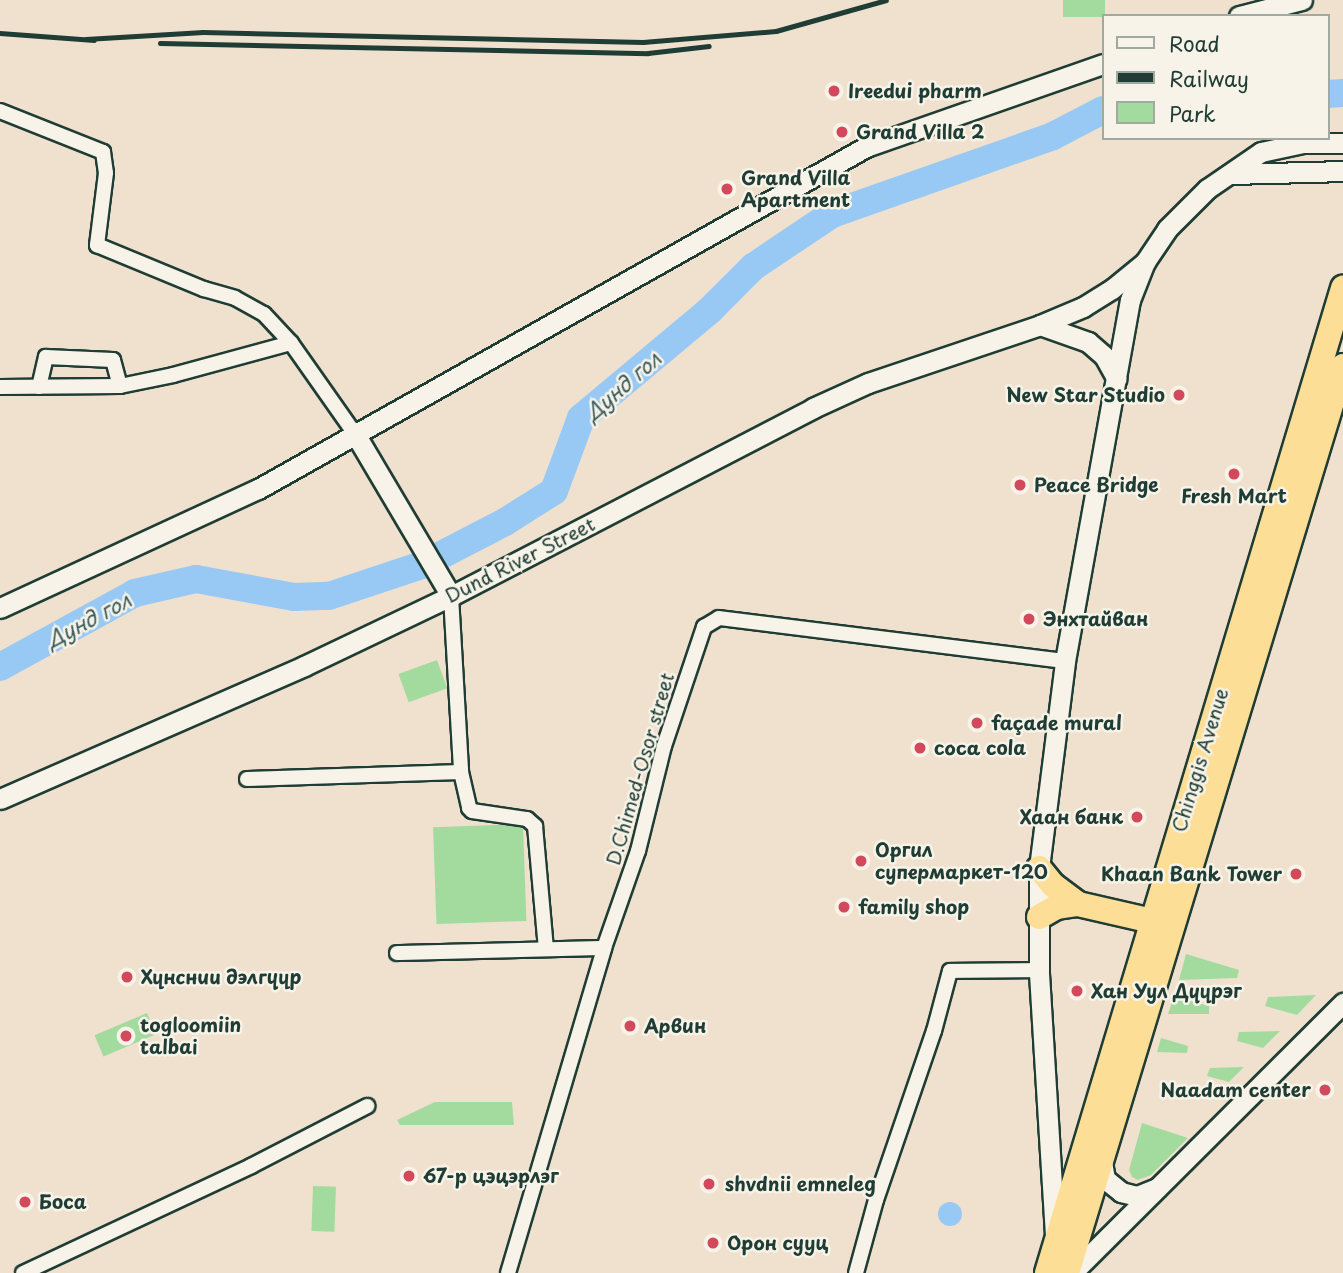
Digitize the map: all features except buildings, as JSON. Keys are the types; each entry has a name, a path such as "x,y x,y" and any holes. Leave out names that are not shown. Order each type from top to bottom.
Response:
{"highway":[{"name":"Chinggis Avenue","path":"1046,1273 1343,288"},
{"name":"Chinggis Avenue","path":"1070,1273 1343,366"},
{"path":"1039,868 1053,885 1078,904"},
{"path":"1039,917 1056,907 1078,904 1152,921"}],"main road":[{"path":"1247,14 1302,0"},
{"path":"0,608 253,492 357,437 866,147 1102,64"},
{"path":"1055,1243 1039,970 1039,868 1065,661 1130,300 1145,262 1188,205 1268,150 1303,143 1343,143"},
{"path":"1231,174 1343,171"},
{"name":"Dund River Street","path":"0,799 304,666 451,596 813,408 925,362 1040,325 1083,307 1112,289 1145,262"},
{"path":"1040,325 1088,342 1104,356 1117,379"},
{"path":"357,437 451,596"},
{"path":"1070,1273 1343,1003"},
{"path":"1102,1162 1105,1179 1121,1192 1137,1196 1158,1188"}],"street":[{"path":"0,111 103,152 106,173 97,245 204,289 235,298 264,314 291,343 357,437"},
{"path":"0,387 120,386 173,375 291,343"},
{"path":"39,387 46,357 113,360 120,386"},
{"path":"451,596 461,772 472,811 527,819 535,825 546,949"},
{"name":"D.Chimed-Osor street","path":"508,1273 604,948 638,851 664,746 704,627 719,618 1065,661"},
{"path":"247,779 461,772"},
{"path":"397,953 604,948"},
{"path":"856,1273 876,1200 934,1031 950,971 1039,970"},
{"path":"23,1273 251,1166 367,1105"}],"green space":[{"path":"1063,0 1105,0 1105,14 1102,14 1102,17 1063,17"},
{"path":"437,660 447,688 409,702 398,674"},
{"path":"523,824 526,921 436,924 433,827"},
{"path":"1186,954 1239,970 1237,978 1179,980"},
{"path":"1316,995 1297,1015 1265,1006 1268,997"},
{"path":"1174,996 1209,1006 1209,1014 1168,1014"},
{"name":"togloomiin talbai","path":"147,1013 156,1034 104,1056 95,1035"},
{"path":"1280,1031 1263,1048 1237,1041 1239,1032"},
{"path":"1161,1038 1188,1046 1187,1053 1157,1052"},
{"path":"1244,1067 1229,1082 1207,1076 1210,1068"},
{"path":"435,1102 512,1102 514,1125 400,1125 397,1120"},
{"path":"1142,1123 1188,1138 1151,1175 1138,1180 1132,1177 1129,1170"},
{"path":"313,1186 336,1187 334,1232 311,1231"}],"water":[{"path":"950,1202 959,1205 962,1214 959,1223 950,1226 941,1223 938,1214 941,1205"}],"waterway":[{"name":"Дунд гол","path":"1329,94 1343,93"},
{"name":"Дунд гол","path":"0,667 135,593 196,579 294,597 329,596 422,565 505,522 554,491 581,418 710,310 753,267 832,214 1053,136 1102,111"}],"railway":[{"path":"86,39 203,32 643,42 776,31 886,0"},
{"path":"0,33 94,40"},
{"path":"160,43 648,53 709,46"}],"place":[{"name":"Ireedui pharm","path":"834,91"},
{"name":"Grand Villa 2","path":"842,132"},
{"name":"Grand Villa Apartment","path":"727,189"},
{"name":"New Star Studio","path":"1179,395"},
{"name":"Fresh Mart","path":"1234,474"},
{"name":"Peace Bridge","path":"1020,485"},
{"name":"Энхтайван","path":"1029,619"},
{"name":"façade mural","path":"977,723"},
{"name":"coca cola","path":"920,748"},
{"name":"Хаан банк","path":"1137,817"},
{"name":"Оргил супермаркет-120","path":"861,861"},
{"name":"Khaan Bank Tower","path":"1296,874"},
{"name":"family shop","path":"844,907"},
{"name":"Хүнснии дэлгүүр","path":"127,977"},
{"name":"Хан Уул Дүүрэг","path":"1077,991"},
{"name":"Арвин","path":"630,1026"},
{"name":"togloomiin talbai","path":"126,1036"},
{"name":"Naadam center","path":"1325,1090"},
{"name":"67-р цэцэрлэг","path":"409,1176"},
{"name":"shvdnii emneleg","path":"709,1184"},
{"name":"Боса","path":"25,1202"},
{"name":"Орон сууц","path":"713,1243"}]}
